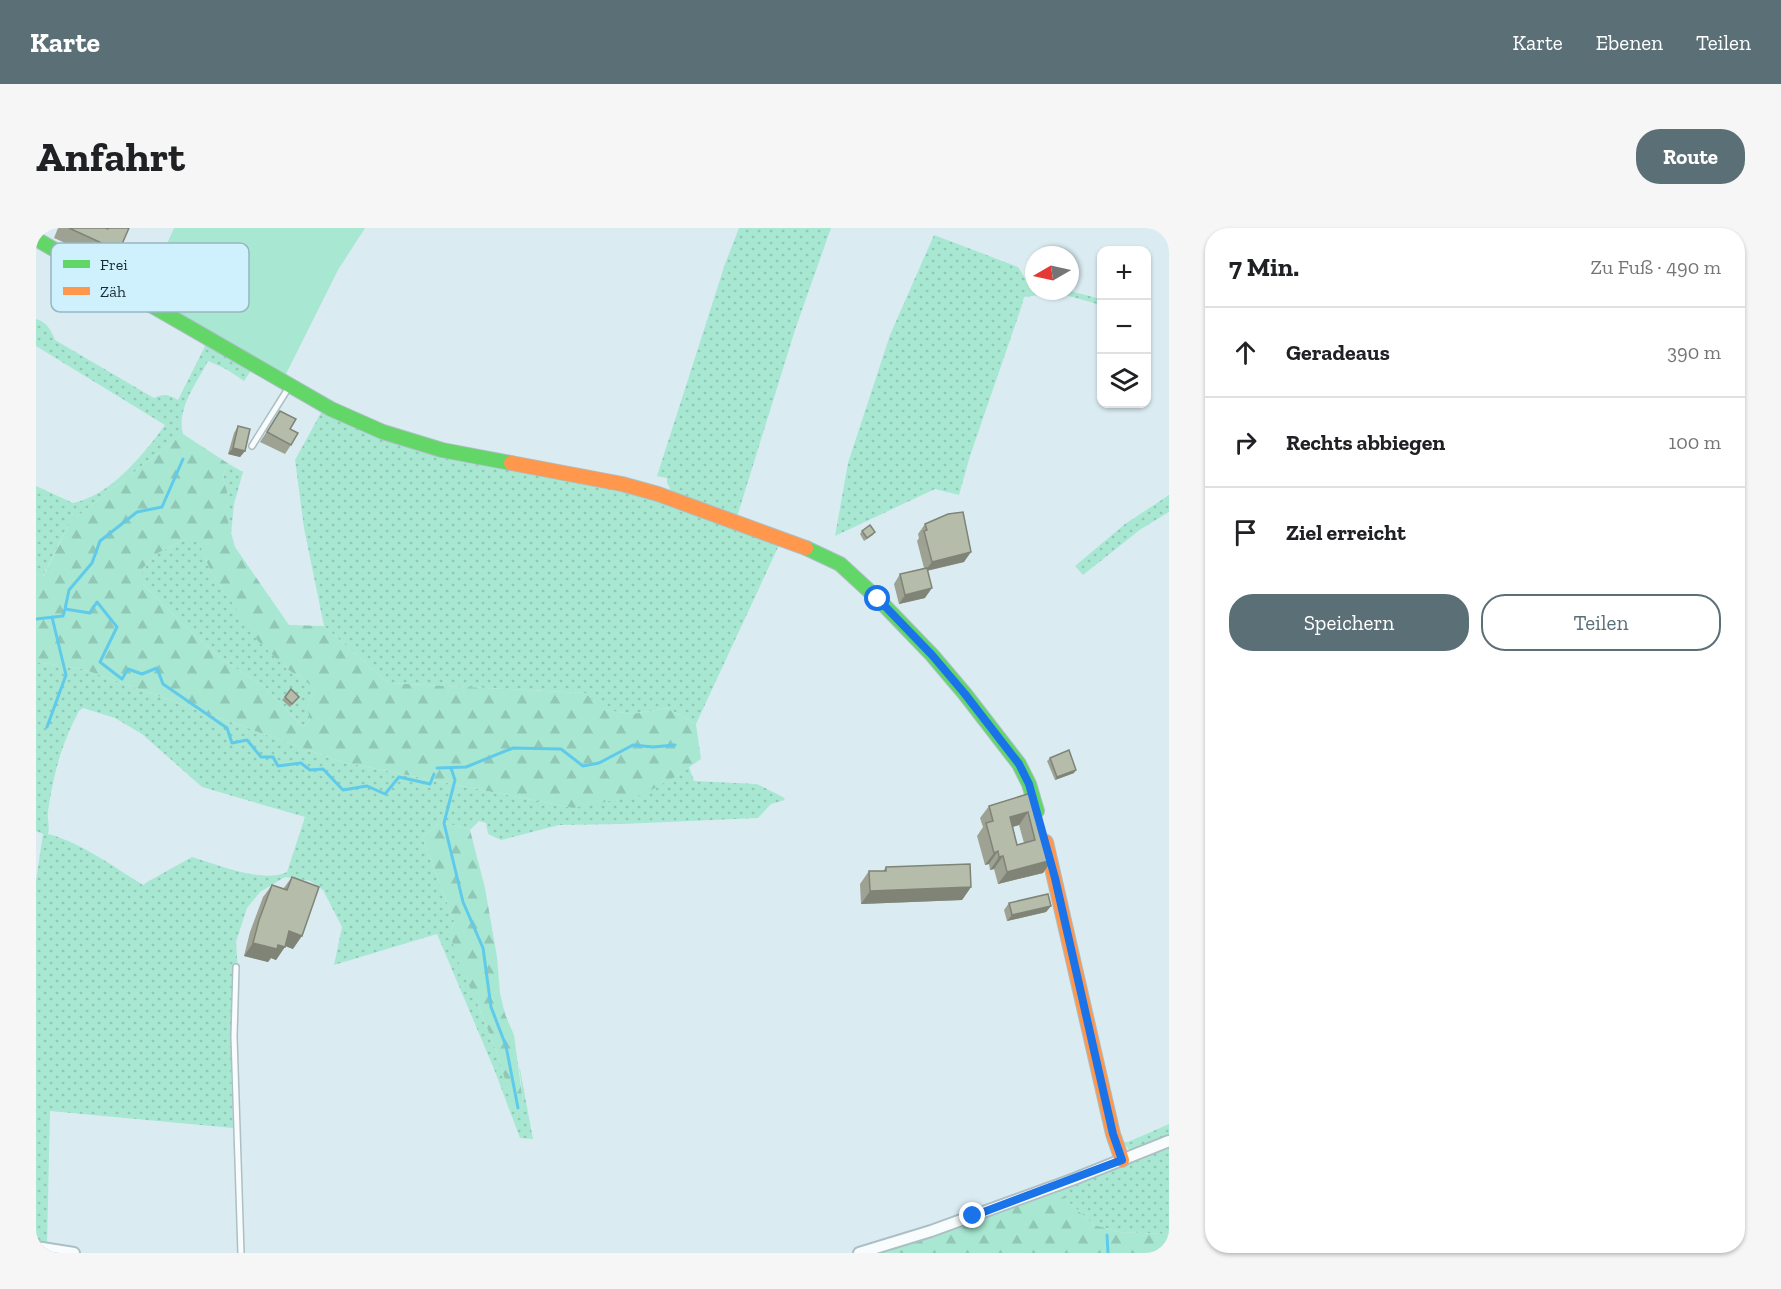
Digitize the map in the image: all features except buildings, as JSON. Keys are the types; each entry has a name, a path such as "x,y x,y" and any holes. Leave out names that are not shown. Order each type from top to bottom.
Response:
{"street":[{"path":"36,239 51,248"},
{"path":"162,312 331,409 383,432 452,452 591,478 658,494 784,540 840,564 918,640 965,694 1002,740 1019,764 1029,784 1084,1001 1113,1134 1122,1160"},
{"path":"859,1253 931,1231 1169,1141"},
{"path":"36,1247 74,1253"}],"lane":[{"path":"252,446 290,386"},
{"path":"236,967 234,1037 241,1253"}],"green space":[{"path":"174,228 365,228 338,270 284,378 169,312 249,312 249,243 167,243"},
{"path":"739,228 831,228 795,330 737,517 673,494 667,478 657,476 725,264"},
{"path":"934,235 1018,267 1025,278 1025,297 970,456 959,495 935,489 835,536 848,463 890,335"},
{"path":"1079,293 1097,298 1097,304 1079,299"},
{"path":"36,319 48,327 55,340 154,398 166,395 178,400 205,346 204,342 252,369 244,381 208,361 185,406 182,415 183,434 70,522 42,578 36,575 36,486 73,503 87,499 113,483 125,472 147,449 165,425 36,346"},
{"path":"323,409 380,435 622,488 780,543 696,724 667,708 632,714 604,710 585,693 388,683 324,626 304,528 295,460"},
{"path":"183,434 229,464 223,478 227,491 227,517 235,547 289,625 324,626 388,683 585,693 604,710 632,714 667,708 696,724 701,759 675,777 642,795 573,808 342,762 83,669 36,662 36,575 43,577 70,522","holes":["185,539 199,543 211,572 258,641 286,668 315,688 307,706 310,720 303,727 264,687 222,659 193,634 142,583 142,569 158,553"]},
{"path":"229,464 243,472 234,504 231,534 226,512 227,491 223,478"},
{"path":"1169,495 1169,512 1141,529 1083,575 1075,566 1125,524"},
{"path":"185,539 199,542 211,572 232,602 286,668 315,688 307,706 310,720 303,727 264,687 222,659 193,634 142,583 142,569 158,553"},
{"path":"36,662 83,669 342,762 573,808 675,777 689,767 694,781 757,784 785,800 771,804 758,818 559,825 501,840 488,834 486,823 479,821 470,830 439,821 437,826 422,837 454,921 450,934 497,1053 514,1108 521,1110 523,1102 519,1064 533,1139 520,1138 494,1069 437,934 334,965 342,927 323,890 310,881 285,877 260,892 247,908 236,942 238,971 232,973 233,1128 50,1111 47,1245 36,1243 36,880 43,834 36,831","holes":["83,708 115,718 142,734 202,787 305,817 287,872 265,876 226,868 192,857 143,885 85,849 48,834 48,811 56,771 67,735 79,711"]},
{"path":"439,821 470,830 485,888 497,957 500,993 505,1014 514,1035 523,1102 521,1110 514,1109 497,1053 458,961 450,934 454,921 422,837 437,826"},
{"path":"1169,1124 1169,1136 1137,1150 1129,1149 1122,1142 1128,1142"},
{"path":"1169,1145 1169,1237 1166,1234 1120,1232 1094,1225 1058,1190"},
{"path":"1058,1190 1094,1225 1120,1232 1166,1234 1169,1237 1169,1253 878,1253 939,1234"}],"waterway":[{"path":"65,609 69,590 92,563 100,541 137,512 162,507 183,459"},
{"path":"36,619 63,616 65,609 90,613 97,602 117,627 100,662 122,679 128,669 142,674 157,668 163,684 227,728 232,743 247,740 261,757 273,757 278,766 301,763 310,770 323,769 343,790 367,786 385,794 399,777 430,784 434,774"},
{"path":"47,727 66,675 52,617"},
{"path":"437,768 466,767 513,748 561,749 583,766 599,763 633,745 653,747 675,745"},
{"path":"451,768 455,780 444,823 463,902 483,948 491,1007 506,1046 518,1108"},
{"path":"1107,1235 1108,1253"}],"traffic: fast":[{"path":"36,239 51,248"},
{"path":"163,312 331,409 383,432 442,450 511,463"},
{"path":"806,548 840,564 878,599 932,655 1019,764 1029,784 1037,811"}],"traffic: slow":[{"path":"511,463 622,484 658,494 806,548"},
{"path":"1046,842 1113,1134 1122,1160"}],"route":[{"path":"878,599 932,655 965,694 1002,740 1019,764 1029,784 1055,878 1113,1134 1122,1160 973,1216"}]}
